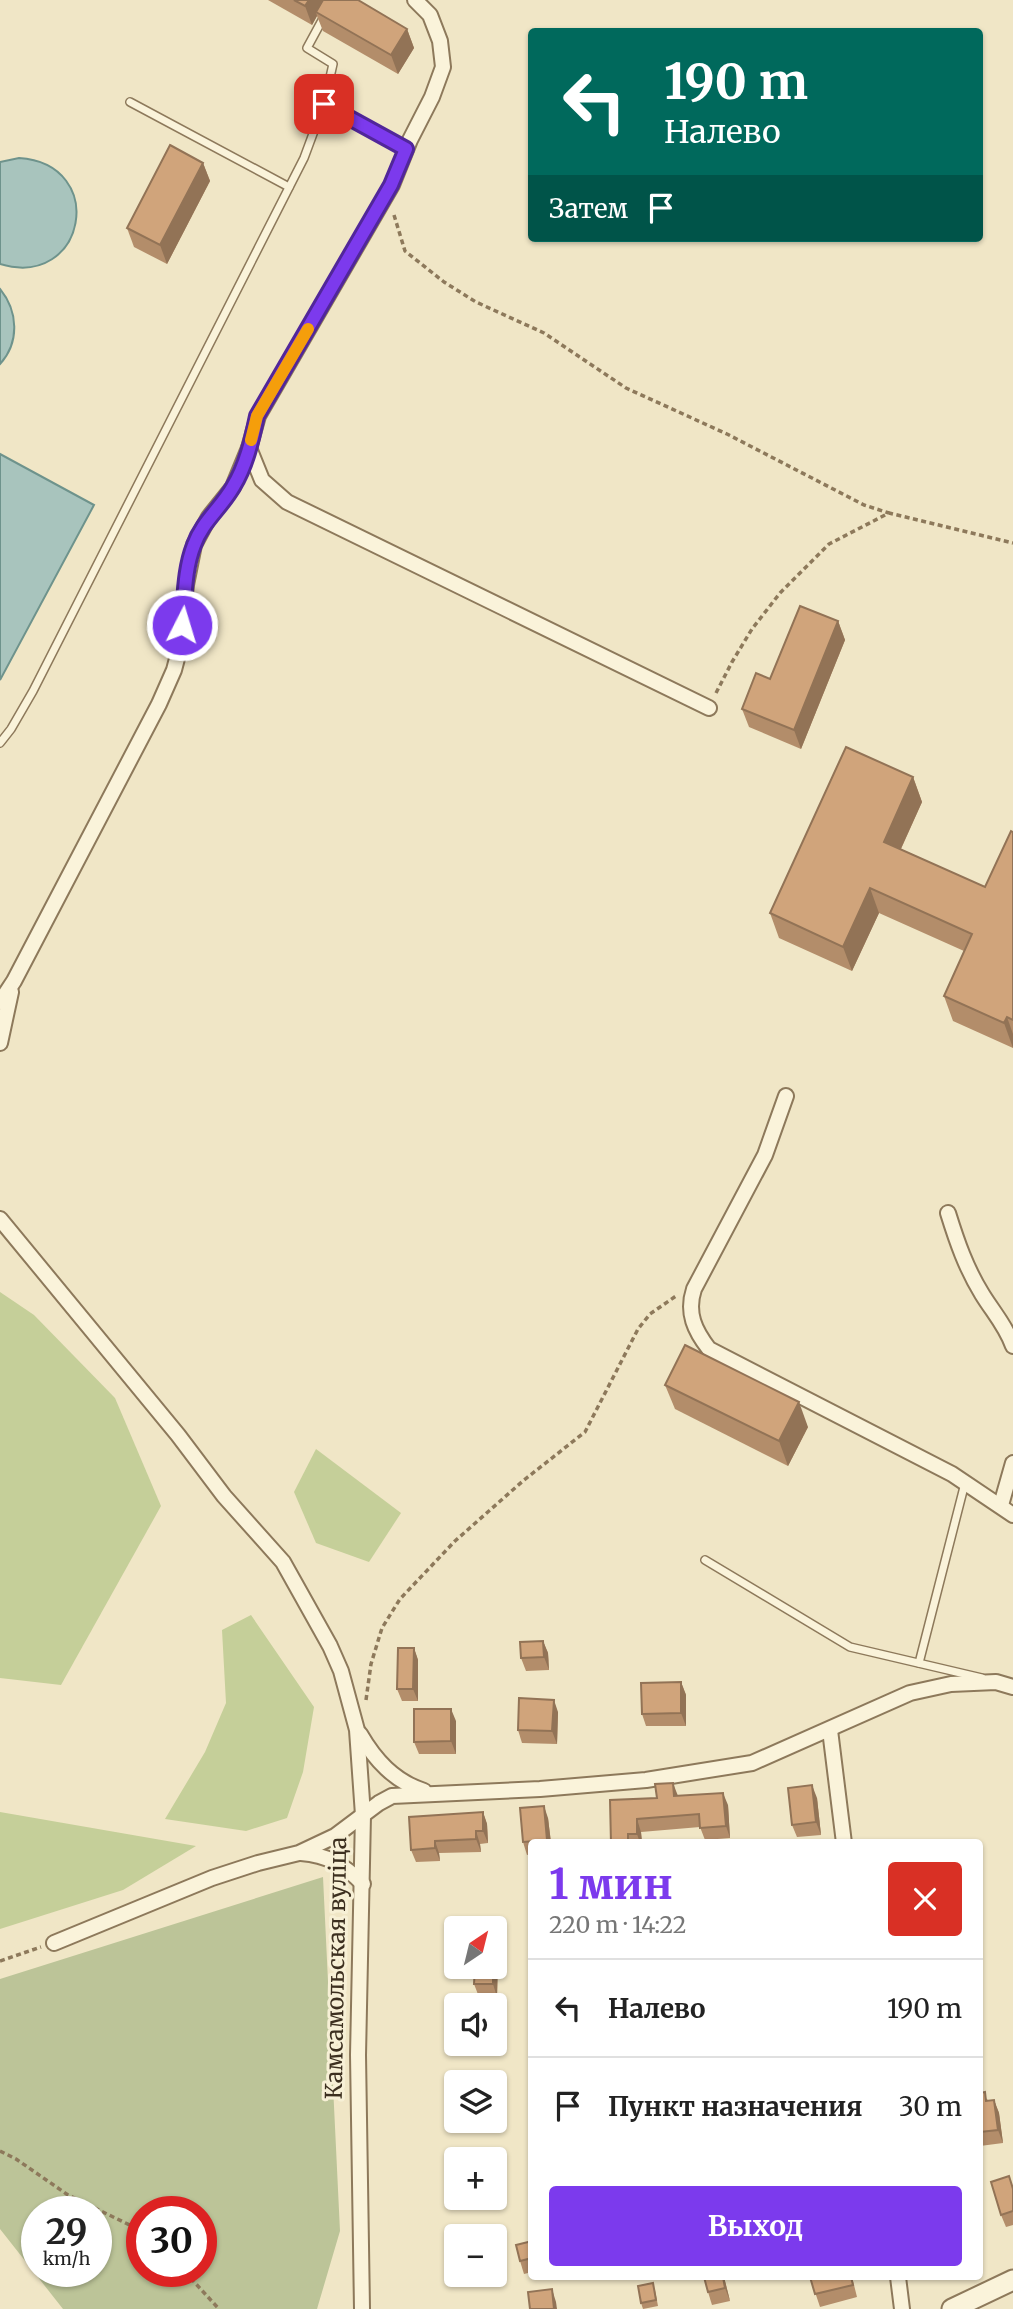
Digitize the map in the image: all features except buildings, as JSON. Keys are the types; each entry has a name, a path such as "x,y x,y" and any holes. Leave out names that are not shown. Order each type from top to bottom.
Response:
{"street":[{"path":"0,1002 14,981 159,704 174,670 194,545 209,517 233,487 249,448 257,416 391,185 432,97 443,67 440,41 429,15 415,0"},
{"path":"249,448 262,480 287,502 709,708"},
{"path":"0,1042 14,981"},
{"path":"786,1096 765,1156 694,1289 690,1308 696,1331 709,1349 965,1482 1013,1515"},
{"path":"948,1213 962,1259 984,1297 1006,1327 1013,1346"},
{"path":"0,1219 178,1435 224,1496 284,1562 341,1671 357,1730 363,1815 335,1836 299,1853 212,1878 54,1943"},
{"path":"1001,1505 1013,1463"},
{"name":"Камсамольская вуліца","path":"362,2309 358,2055 363,1815 392,1796 540,1789 646,1780 751,1763 910,1693 951,1684 996,1682 1013,1687"},
{"path":"357,1730 378,1762 408,1785 429,1793"},
{"path":"830,1730 844,1839"},
{"path":"299,1853 325,1856 350,1871 363,1884"},
{"path":"898,2280 902,2309"},
{"path":"952,2309 1013,2280"}],"lane":[{"path":"0,743 33,691 304,158 324,104 332,64 306,48 333,0"},
{"path":"130,102 289,187"},
{"path":"324,104 406,149"},
{"path":"919,1664 965,1482"},
{"path":"705,1560 850,1647 996,1682"}],"path":[{"path":"391,185 394,221 405,251 444,282 476,302 544,333 626,388 727,434 864,505 1013,543"},
{"path":"709,708 752,629 780,593 829,544 889,513"},
{"path":"365,1707 371,1664 382,1629 400,1599 455,1541 524,1480 585,1432 630,1341 644,1320 671,1298 694,1289"},
{"path":"0,1961 54,1943"},
{"path":"0,2151 68,2195 126,2223"},
{"path":"199,2287 219,2309"}],"green space":[{"path":"0,1292 34,1315 115,1398 161,1506 61,1685 0,1678"},
{"path":"316,1449 401,1513 369,1562 316,1543 294,1492"},
{"path":"251,1615 314,1707 303,1772 287,1818 246,1831 165,1819 205,1752 226,1703 222,1630"},
{"path":"0,1812 196,1846 123,1890 0,1929"},
{"path":"323,1877 340,2231 317,2309 63,2309 46,2287 112,2287 112,2196 21,2196 21,2256 0,2229 0,1979"}],"water":[{"path":"19,158 48,165 66,181 75,201 76,223 68,243 52,259 29,267 0,264 0,162"},
{"path":"0,289 13,317 14,336 0,364"},
{"path":"0,454 94,505 0,680"}],"slow traffic":[{"path":"251,440 257,416 308,329"}],"route":[{"path":"182,625 194,545 209,517 233,487 249,448 257,416 391,185 406,149 324,104"}]}
